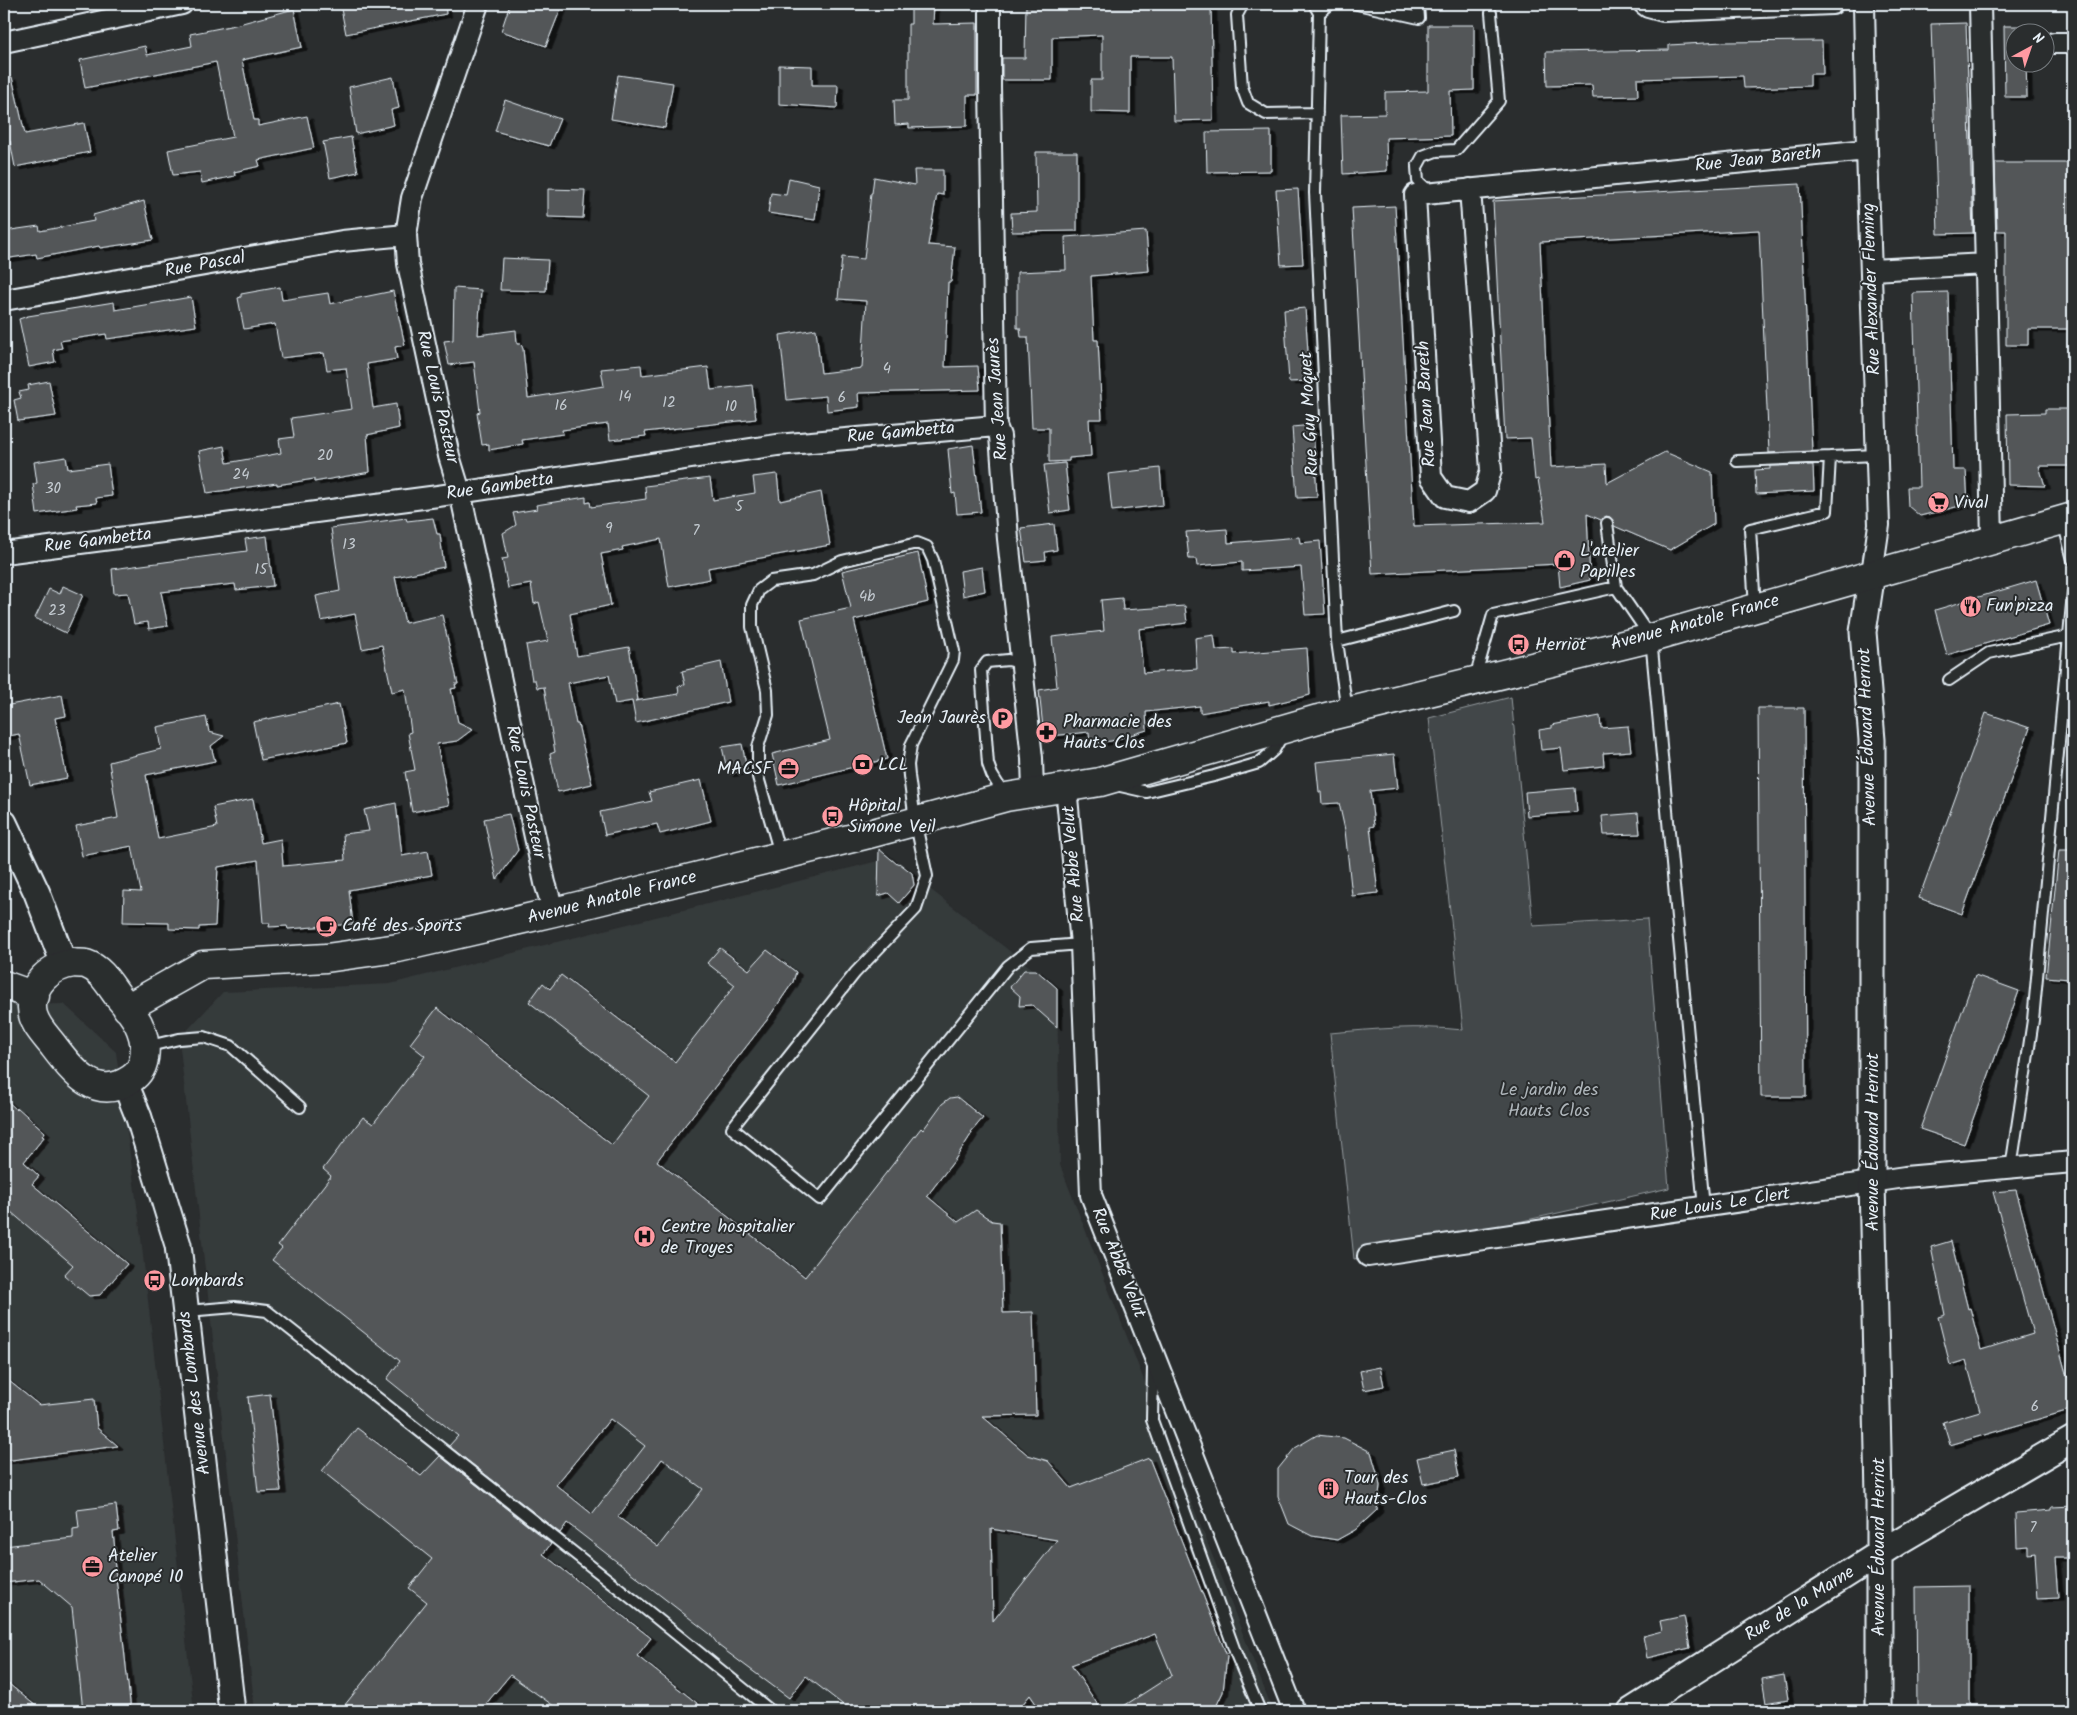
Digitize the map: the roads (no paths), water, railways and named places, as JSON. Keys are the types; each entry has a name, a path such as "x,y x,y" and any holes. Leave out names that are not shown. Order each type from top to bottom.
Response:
{"main road":[{"name":"Avenue Anatole France","path":"127,1008 203,965 326,958 398,948 554,912 780,856 1006,797 1100,782 1347,712 1651,638 2068,518"},
{"path":"64,964 85,964 104,977 138,1022 145,1057 138,1074 125,1083 111,1087 98,1086 81,1079 36,1023 32,1009 34,996 43,977 64,964"},
{"path":"4,985 34,996"}],"street":[{"path":"4,42 182,4"},
{"name":"Rue Louis Pasteur","path":"478,4 412,198 406,235 408,264 448,456 460,492 543,873 554,912"},
{"name":"Rue Jean Jaurès","path":"990,4 996,426 1000,436 1020,663 1032,758 1033,792"},
{"path":"1644,4 1663,12 1832,4"},
{"name":"Rue Alexander Fleming","path":"1864,4 1879,525 1872,573"},
{"path":"1980,4 1992,540"},
{"name":"Rue Jean Bareth","path":"1470,189 1491,470 1485,491 1468,502 1445,497 1431,477 1415,194 1867,150"},
{"name":"Rue Pascal","path":"4,300 342,241 406,235"},
{"path":"1871,270 1986,264"},
{"name":"Rue Gambetta","path":"4,553 460,492 776,445 996,426"},
{"name":"Avenue Édouard Herriot","path":"1872,573 1863,632 1872,740 1872,1182 1880,1496 1879,1711"},
{"name":"Rue Abbé Velut","path":"1066,787 1081,944 1091,1195 1294,1711"},
{"path":"4,823 37,893 64,964"},
{"name":"Avenue des Lombards","path":"125,1083 139,1118 178,1245 232,1711"},
{"name":"Rue Louis Le Clert","path":"1368,1256 1872,1182 2073,1162"},
{"name":"Rue de la Marne","path":"1632,1711 1879,1554 2073,1439"}],"lane":[{"path":"1243,4 1237,15 1242,86 1248,103 1266,114 1317,113"},
{"path":"1314,4 1319,13 1330,4"},
{"path":"1357,4 1418,18 1418,4"},
{"name":"Rue Guy Moquet","path":"1319,13 1315,193 1337,642 1347,712"},
{"path":"1431,193 1418,181 1417,166 1422,156 1436,151 1456,150 1499,101 1491,13"},
{"path":"1737,461 1877,455"},
{"path":"1755,607 1750,529 1827,511 1830,457"},
{"path":"2068,518 2073,560"},
{"path":"1607,523 1616,587 1651,638 1704,1208"},
{"path":"780,856 758,777 758,747 768,715 767,690 752,627 752,604 759,590 771,581 813,575 842,561 917,543 927,548 933,560 954,651 953,660 911,745 908,765 915,820 927,876 916,909 854,973 732,1128 820,1198 1008,966 1032,948 1081,944"},
{"path":"1475,680 1493,615 1616,587"},
{"path":"2011,1168 2033,1020 2073,593"},
{"path":"1337,642 1454,610"},
{"path":"1948,680 1989,653 2069,636"},
{"path":"1006,797 992,775 988,764 981,670 987,662 1008,660 1020,663"},
{"path":"144,1047 180,1039 204,1037 231,1046 300,1107"},
{"path":"186,1311 235,1307 267,1311 647,1610 771,1711"},
{"path":"1154,1354 1152,1420 1236,1654 1260,1711"}],"place":[{"name":"Vival","path":"1938,503"},
{"name":"L'atelier Papilles","path":"1564,561"},
{"name":"Fun'pizza","path":"1970,606"},
{"name":"Herriot","path":"1519,645"},
{"name":"Jean Jaurès","path":"1002,718"},
{"name":"Pharmacie des Hauts Clos","path":"1047,732"},
{"name":"LCL","path":"862,765"},
{"name":"MACSF","path":"788,769"},
{"name":"Hôpital Simone Veil","path":"832,816"},
{"name":"Café des Sports","path":"326,926"},
{"name":"Centre hospitalier de Troyes","path":"645,1237"},
{"name":"Lombards","path":"155,1281"},
{"name":"Tour des Hauts-Clos","path":"1328,1488"},
{"name":"Atelier Canopé 10","path":"92,1566"}],"park label":[{"name":"Le jardin des Hauts Clos","path":"1549,1100"}]}
